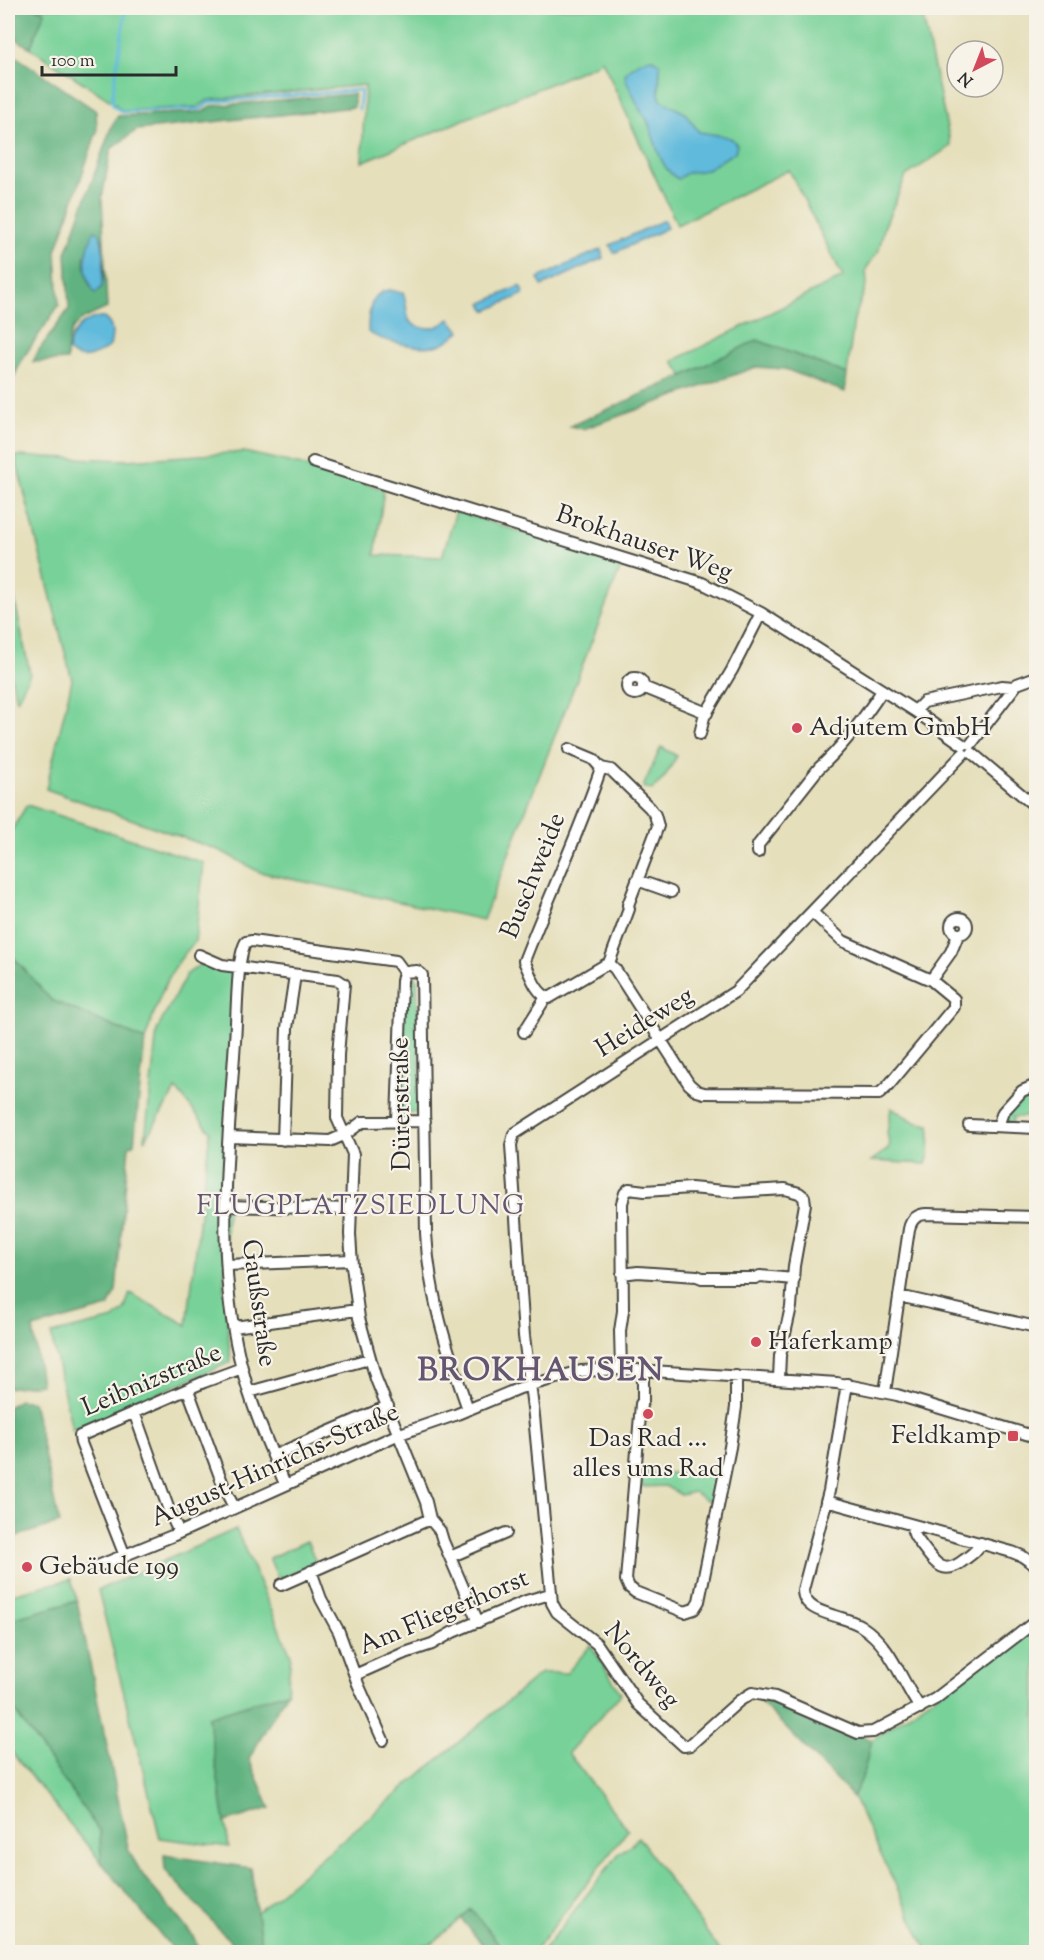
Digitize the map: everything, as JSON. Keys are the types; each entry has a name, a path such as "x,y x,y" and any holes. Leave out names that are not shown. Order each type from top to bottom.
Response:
{"street":[{"name":"Brokhauser Weg","path":"313,462 702,583 761,613 915,711 967,749 1036,807"},
{"path":"700,734 707,713 761,613"},
{"name":"Heideweg","path":"530,1386 524,1336 511,1149 513,1137 520,1129 739,988 967,749 1014,687 1024,680 1036,677"},
{"name":"Heideweg","path":"915,711 924,702 1002,686 1014,687"},
{"path":"643,687 707,713"},
{"path":"758,852 758,845 819,768 829,760 866,716 882,691"},
{"path":"569,749 593,759 602,768 611,770 655,815 658,826 609,959 610,965 615,969 689,1084 699,1092 879,1094 886,1089 955,1005 953,997 931,980 843,941 812,912"},
{"name":"Buschweide","path":"546,997 536,986 524,961 602,768"},
{"path":"637,880 671,892"},
{"path":"931,980 954,948 958,934"},
{"name":"Gaußstraße","path":"285,1484 242,1368 234,1327 227,1265 226,1206 229,1137 243,949 246,942 252,941 396,961 404,972"},
{"path":"199,955 222,965 338,980 344,984 338,1055 337,1118 353,1154 351,1260 357,1310 369,1359 426,1502 430,1519 440,1531 478,1622"},
{"path":"524,1032 546,997 553,996 603,966 610,965"},
{"path":"397,1121 404,972"},
{"name":"Dürerstraße","path":"404,972 420,973 423,981 426,1233 430,1278 438,1318 466,1403"},
{"path":"283,1140 287,1028 295,975"},
{"path":"998,1126 1003,1112 1022,1091 1036,1085"},
{"path":"229,1137 330,1141 346,1134 362,1122 425,1121"},
{"path":"969,1125 1036,1128"},
{"path":"621,1369 622,1203 627,1190 693,1188 750,1192 786,1189 799,1193 805,1201 791,1307 780,1356 779,1378"},
{"path":"226,1206 351,1209"},
{"path":"885,1392 910,1226 918,1216 927,1214 1036,1217"},
{"path":"227,1265 351,1260"},
{"path":"622,1274 638,1272 702,1278 755,1278 760,1276 794,1279"},
{"path":"899,1296 1036,1327"},
{"path":"234,1327 357,1310"},
{"path":"249,1392 369,1359"},
{"name":"Leibnizstraße","path":"125,1556 80,1436 223,1374 242,1368"},
{"name":"August-Hinrichs-Straße","path":"93,1568 125,1556 466,1403 573,1372 621,1369 847,1384 885,1392 1036,1437"},
{"path":"643,1371 643,1401 626,1580 635,1592 685,1612 694,1609 699,1601 730,1448 736,1407 736,1376"},
{"path":"847,1384 826,1501 803,1590 805,1600 814,1609 852,1621 875,1637 890,1655 920,1708"},
{"name":"Nordweg","path":"530,1386 552,1603 557,1612 599,1646 638,1704 684,1746 690,1745 739,1701 752,1693 775,1696 862,1734 878,1731 935,1699 1036,1621"},
{"path":"188,1390 225,1490 234,1507"},
{"path":"273,1456 388,1406"},
{"path":"134,1412 179,1532"},
{"path":"826,1501 981,1543 1022,1556 1036,1566"},
{"path":"281,1585 430,1519"},
{"path":"912,1525 915,1537 934,1562 943,1568 957,1566 981,1543"},
{"name":"Am Fliegerhorst","path":"450,1557 506,1533"},
{"name":"Am Fliegerhorst","path":"311,1571 321,1599 337,1627 383,1740"},
{"name":"Am Fliegerhorst","path":"356,1675 402,1654 432,1644 453,1632 533,1598 550,1594"}],"green space":[{"path":"8,8 36,8 45,12 30,48 8,33"},
{"path":"36,8 921,8 951,146 906,176 884,228 879,250 866,269 867,284 854,319 847,374 757,340 683,376 673,361 843,277 789,170 677,225 602,60 595,65 362,162 365,85 208,100 198,107 122,111 114,103 30,48 45,12"},
{"path":"8,51 96,111 97,131 56,251 59,305 23,358 8,389 8,272 10,267 8,262"},
{"path":"354,94 354,107 137,130 111,149 102,198 107,308 75,325 69,338 67,360 33,362 69,309 66,253 112,125 118,116 203,112 211,106","holes":["103,239 102,287 90,286 84,257"]},
{"path":"757,340 847,374 845,392 785,369 756,367 583,429 570,426 683,376"},
{"path":"244,452 315,468 384,489 375,555 442,557 456,511 622,564 483,920 259,872 221,851 46,789 72,680 15,456 128,460"},
{"path":"8,568 30,674 17,700 8,667"},
{"path":"661,747 677,756 664,778 652,790 643,787"},
{"path":"27,805 204,863 195,942 170,976 145,1040 51,1000 8,951 8,836"},
{"path":"8,951 51,1000 145,1040 134,1143 129,1147 116,1291 108,1307 33,1328 41,1384 8,1388"},
{"path":"203,962 236,974 224,1287 231,1362 72,1430 51,1334 114,1319 124,1310 130,1293 187,1325 210,1131 176,1089 145,1140 157,1030 186,975"},
{"path":"413,977 417,980 421,1113 399,1112 403,984 408,978"},
{"path":"1036,1089 1036,1117 1013,1117 1013,1124 1008,1123 1006,1114 1025,1094"},
{"path":"891,1108 915,1122 930,1125 929,1155 926,1164 871,1161 888,1149 890,1143 887,1134"},
{"path":"19,1400 33,1402 59,1523 8,1539 8,1407"},
{"path":"642,1472 717,1475 714,1502 694,1492 681,1495 665,1486 641,1487"},
{"path":"236,1529 291,1655 287,1692 208,1717 229,1847 160,1838 98,1590"},
{"path":"307,1541 317,1564 279,1580 269,1558"},
{"path":"71,1579 77,1601 8,1620 8,1595"},
{"path":"77,1601 129,1852 144,1877 193,1936 200,1952 175,1952 101,1862 100,1832 8,1701 8,1620"},
{"path":"1036,1625 1036,1952 928,1952 853,1797 862,1778 872,1740"},
{"path":"591,1645 621,1694 568,1753 628,1830 534,1952 506,1952 471,1909 434,1942 398,1952 262,1952 257,1912 541,1673 567,1673"},
{"path":"287,1692 249,1759 270,1808 225,1822 208,1717"},
{"path":"752,1693 872,1740 862,1778 853,1797"},
{"path":"8,1701 100,1832 101,1862 8,1748"},
{"path":"638,1837 721,1952 542,1952 620,1852 632,1845"},
{"path":"164,1855 251,1868 262,1952 240,1952 165,1870"},
{"path":"471,1909 506,1952 488,1952 461,1918"}],"water":[{"path":"652,58 660,64 659,93 661,100 685,113 699,132 732,139 737,145 735,152 706,170 687,173 678,179 670,173 659,155 646,118 641,112 625,74 637,63"},
{"path":"664,220 667,228 614,253 610,245"},
{"path":"94,231 100,233 104,254 102,287 95,294 86,270 86,255"},
{"path":"601,249 603,258 542,286 538,278"},
{"path":"520,286 524,294 486,311 482,303"},
{"path":"389,290 403,293 409,321 412,324 430,328 450,319 460,331 447,341 432,346 413,346 374,336 368,332 369,312 377,295"},
{"path":"102,317 109,323 112,330 110,346 84,358 68,351 71,338 83,323"}],"waterway":[{"path":"126,8 112,99 113,105 122,112 201,109 209,102 361,90 359,109"}],"place":[{"name":"Adjutem GmbH","path":"797,728"},
{"name":"Haferkamp","path":"756,1342"},
{"name":"Das Rad ... alles ums Rad","path":"648,1414"},
{"name":"Feldkamp","path":"1013,1436"},
{"name":"Gebäude 199","path":"27,1567"}],"district":[{"name":"FLUGPLATZSIEDLUNG","path":"361,1207"},
{"name":"BROKHAUSEN","path":"541,1372"}]}
